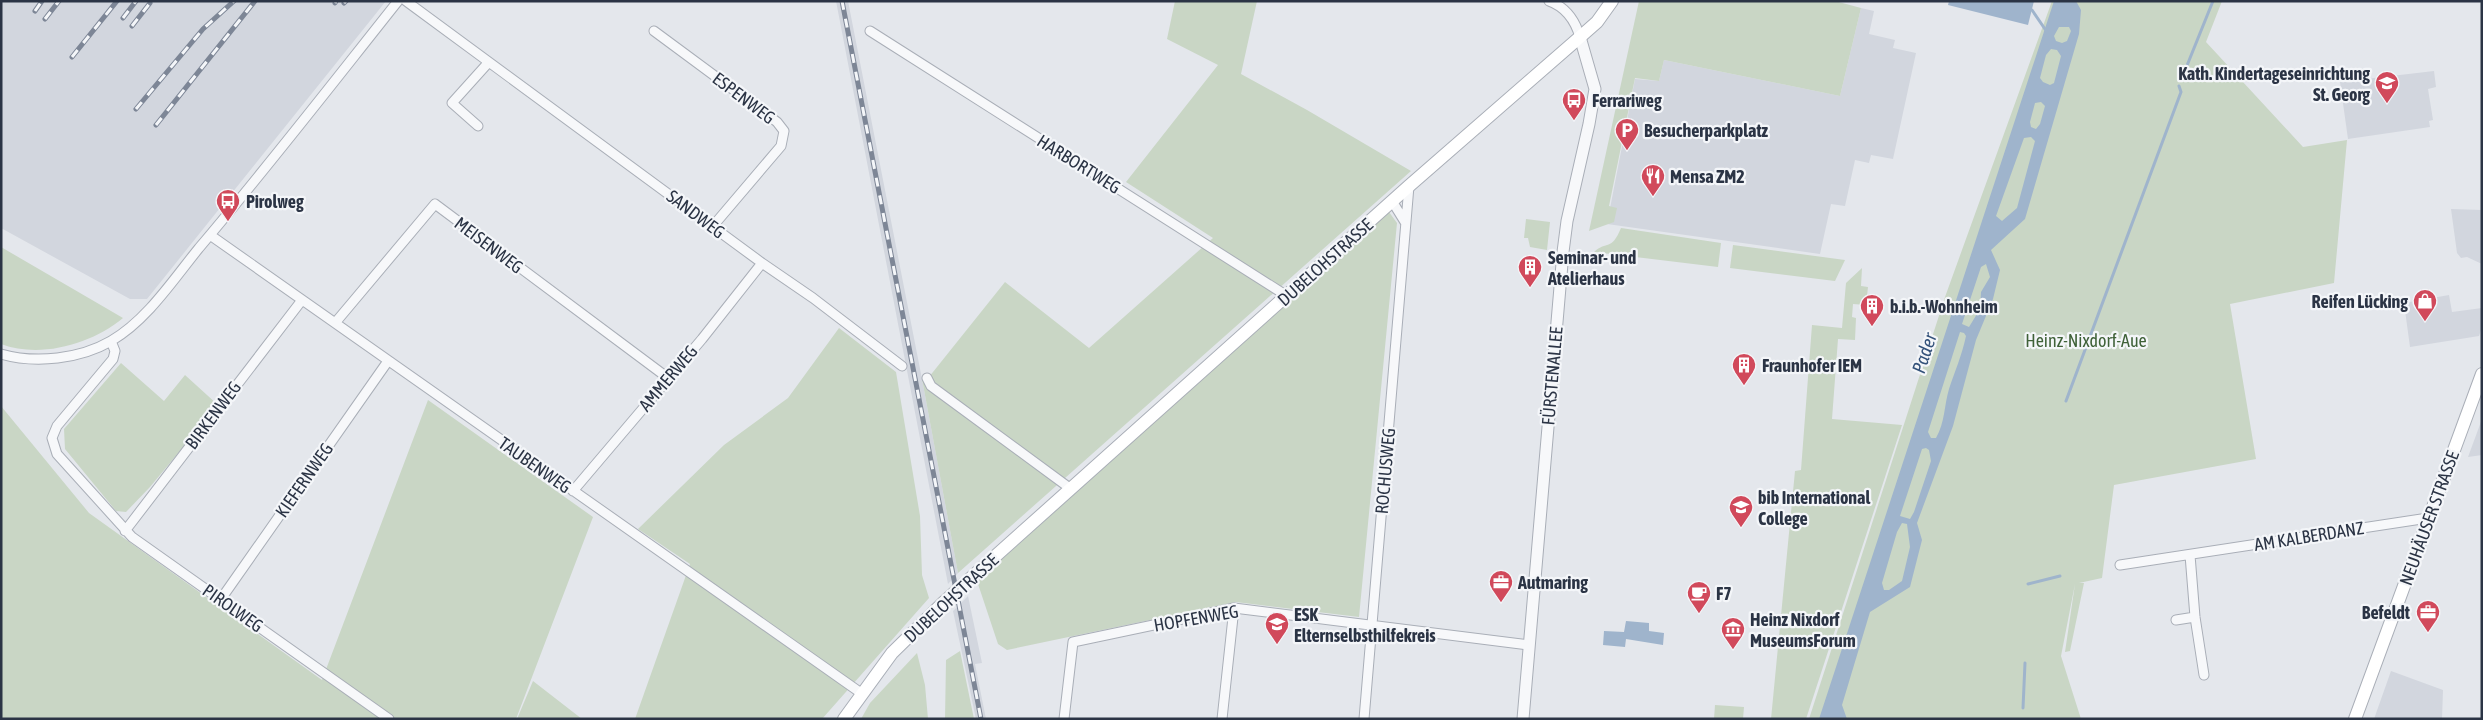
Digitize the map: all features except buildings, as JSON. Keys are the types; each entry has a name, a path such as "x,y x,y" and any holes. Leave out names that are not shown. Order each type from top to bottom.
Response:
{"main road":[{"name":"DUBELOHSTRASSE","path":"844,719 861,692 892,653 920,626 1071,488 1392,201 1597,22 1612,1"},
{"name":"NEUHÄUSER STRASSE","path":"2355,719 2482,374"}],"street":[{"path":"1,354 17,358 59,358 111,341 137,321 210,235 398,1"},
{"name":"SANDWEG","path":"406,1 762,263 813,298 902,366"},
{"path":"1549,1 1557,4 1576,22 1580,37"},
{"name":"ESPENWEG","path":"654,31 777,122 784,131 781,146 713,226"},
{"name":"HARBORTWEG","path":"870,31 1287,296"},
{"name":"FÜRSTENALLEE","path":"1523,719 1564,246 1595,89 1580,37"},
{"path":"478,126 452,103 488,63"},
{"name":"ROCHUSWEG","path":"1364,719 1409,186"},
{"path":"1392,201 1405,222"},
{"name":"MEISENWEG","path":"335,323 436,204 668,378"},
{"name":"TAUBENWEG","path":"210,235 861,692"},
{"name":"AMMERWEG","path":"573,491 762,263"},
{"name":"BIRKENWEG","path":"125,531 302,300"},
{"name":"PIROLWEG","path":"111,341 115,351 113,359 57,426 52,438 57,454 125,531 389,719"},
{"name":"KIEFERNWEG","path":"221,599 388,361"},
{"path":"927,378 931,386 1071,488"},
{"name":"AM KALBERDANZ","path":"2120,565 2428,518"},
{"path":"2190,555 2195,617 2204,675"},
{"path":"1222,719 1234,608"},
{"name":"HOPFENWEG","path":"1064,719 1073,642 1234,608 1529,645"},
{"path":"2176,620 2195,617"}],"shaded area":[{"path":"1,1 386,1 147,299 130,299 1,228"},
{"path":"836,1 848,1 922,379 958,573 948,584"},
{"path":"1861,8 1874,11 1869,34 1895,40 1893,48 1916,53 1893,159 1871,155 1869,163 1855,160 1845,206 1831,204 1820,254 1607,224 1635,79 1659,81 1664,60 1840,96"},
{"name":"Kath. Kindertageseinrichtung St. Georg","path":"2434,71 2436,87 2428,89 2433,120 2429,121 2430,127 2348,139 2340,82"},
{"path":"2451,209 2482,210 2482,264 2467,257 2461,258 2457,253"},
{"path":"2449,295 2452,312 2482,308 2482,327 2479,336 2410,347 2404,303"},
{"path":"2482,419 2482,455 2468,457"},
{"path":"968,596 982,663 975,664 986,719 976,719 953,611"},
{"path":"2391,671 2443,690 2442,719 2374,719"}],"green space":[{"path":"1175,1 1257,1 1241,74 1411,171 958,573 922,379 929,377 1005,282 1089,348 1213,238 1126,182 1218,65 1167,39"},
{"path":"1639,1 1835,1 1861,8 1840,96 1664,60 1659,81 1635,78 1609,206 1617,208 1614,222 1589,231"},
{"name":"Heinz-Nixdorf-Aue","path":"2052,1 2222,1 2206,42 2303,147 2347,140 2334,283 2230,304 2256,459 2114,485 2102,578 2079,583 2084,583 2070,651 2065,652 2075,584 2061,656 2081,719 1809,719 1945,297"},
{"path":"1389,212 1397,223 1359,617 1236,602 1007,650 998,644 977,581"},
{"path":"1526,219 1550,222 1547,250 1530,247 1528,238 1524,238"},
{"path":"1621,228 1721,243 1718,267 1594,252 1611,243"},
{"path":"1733,245 1845,260 1835,281 1730,268"},
{"path":"1,247 123,318 96,335 81,342 65,346 32,350 1,344"},
{"path":"1862,268 1861,286 1868,287 1866,305 1853,304 1852,317 1856,318 1855,340 1838,339 1832,419 1902,425 1806,719 1771,719 1795,471 1801,470 1812,325 1842,328 1846,283"},
{"path":"839,328 896,372 920,516 922,575 929,598 822,719 635,719 690,564 638,529 724,445 788,398"},
{"path":"121,363 164,401 185,375 218,405 150,487 126,512 116,511 65,449 64,429"},
{"path":"428,400 593,517 516,719 1,719 1,406 89,513 322,680"},
{"path":"960,651 974,719 945,719 946,660"},
{"path":"917,653 925,685 928,719 861,719 870,703"},
{"path":"533,681 582,719 517,719"},
{"path":"1715,705 1744,707 1743,719 1714,719"}],"water":[{"path":"1949,1 2034,1 2028,25 1948,5"},
{"path":"2054,1 2076,1 2081,10 2079,34 2025,219 1991,250 2000,270 1993,299 1976,340 1953,426 1917,523 1922,540 1910,587 1870,612 1842,705 1847,719 1819,719","holes":["2059,27 2069,27 2071,31 2067,41 2062,43 2056,41 2054,36","2051,49 2057,50 2061,56 2054,83 2050,85 2043,82 2040,78 2046,55","2041,102 2045,106 2040,124 2036,129 2031,127 2030,122 2035,103","2031,137 2035,141 2017,208 2002,221 1996,216 2024,138","1986,264 1990,277 1981,292 1980,309 1969,327 1962,324 1981,267","1960,332 1964,333 1966,336 1949,389 1941,426 1936,438 1931,438 1928,432","1926,448 1929,450 1931,461 1914,512 1910,519 1900,516 1922,449","1902,523 1907,524 1910,547 1902,581 1889,590 1884,590 1882,583 1897,532"]},
{"path":"1626,621 1649,623 1649,631 1664,633 1663,645 1626,639 1625,647 1603,645 1604,631 1624,632"}],"waterway":[{"path":"2190,74 2186,68 2213,1"},
{"path":"2032,10 2047,32"},
{"path":"2066,401 2181,92 2179,86"},
{"path":"2028,584 2060,576"},
{"path":"2023,708 2025,663"}],"railway":[{"path":"35,11 42,1"},
{"path":"45,19 59,1"},
{"path":"72,57 117,1"},
{"path":"123,18 136,1"},
{"path":"136,109 203,29 234,1"},
{"path":"156,125 255,1"},
{"path":"842,1 981,719"},
{"path":"132,26 150,3"}],"place":[{"name":"Kath. Kindertageseinrichtung St. Georg","path":"2387,104"},
{"name":"Ferrariweg","path":"1574,121"},
{"name":"Besucherparkplatz","path":"1627,151"},
{"name":"Mensa ZM2","path":"1653,197"},
{"name":"Pirolweg","path":"228,222"},
{"name":"Seminar- und Atelierhaus","path":"1530,288"},
{"name":"Reifen Lücking","path":"2425,322"},
{"name":"b.i.b.-Wohnheim","path":"1872,327"},
{"name":"Fraunhofer IEM","path":"1744,386"},
{"name":"bib International College","path":"1741,528"},
{"name":"Autmaring","path":"1501,603"},
{"name":"F7","path":"1699,614"},
{"name":"Befeldt","path":"2428,633"},
{"name":"ESK Elternselbsthilfekreis","path":"1277,645"},
{"name":"Heinz Nixdorf MuseumsForum","path":"1733,650"}],"water label":[{"name":"Pader","path":"1924,353"}]}
